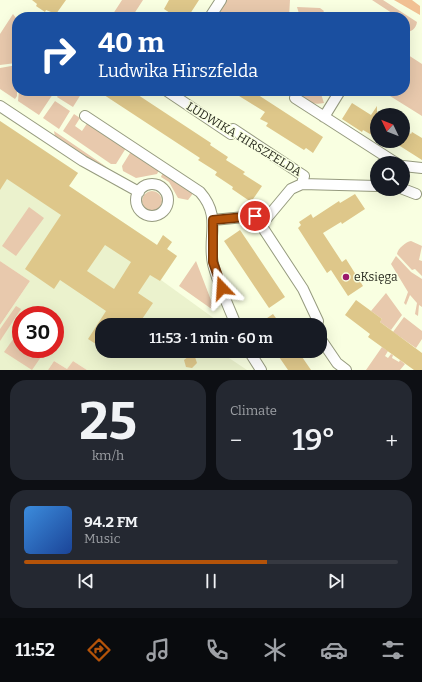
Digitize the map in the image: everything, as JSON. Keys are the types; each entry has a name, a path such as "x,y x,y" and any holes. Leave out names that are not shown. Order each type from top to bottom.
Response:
{"street":[{"path":"213,12 221,0"},
{"name":"LUDWIKA HIRSZFELDA","path":"174,96 231,134 234,130 304,176 302,184 291,189 261,225"},
{"path":"324,117 337,96"},
{"path":"295,98 385,156"},
{"path":"0,106 83,161 139,192"},
{"path":"85,116 200,192 208,203 213,220 213,262 233,318"},
{"path":"410,167 422,168"},
{"path":"302,184 370,186"},
{"path":"410,192 416,194"},
{"path":"213,220 255,216 303,289 317,318"},
{"path":"327,348 337,363 346,370"},
{"path":"253,358 261,370"}],"shaded area":[{"path":"122,0 143,0 135,12 114,12"},
{"path":"226,0 290,0 289,12 218,12"},
{"path":"372,0 383,0 402,12 390,12"},
{"path":"394,0 412,0 420,6 420,15"},
{"path":"297,7 320,8 324,11 323,12 298,12"},
{"path":"12,16 12,64 0,65 0,34"},
{"path":"410,17 417,22 416,27 411,31"},
{"path":"410,56 422,64 422,116 390,96 410,96"},
{"path":"12,66 12,96 17,96 15,99 0,89 0,68"},
{"path":"18,96 52,96 39,115 18,101"},
{"path":"58,96 80,96 73,107 57,97"},
{"path":"300,96 322,96 324,103 311,103"},
{"path":"55,101 70,111 59,129 43,118"},
{"path":"74,114 80,118 75,126 82,131 88,122 126,148 116,164 111,164 63,131"},
{"path":"0,121 78,173 69,186 157,245 172,242 167,249 177,256 161,280 213,318 95,318 95,358 229,358 247,370 87,370 73,361 67,369 54,361 48,370 0,370 0,325 12,307 12,358 64,358 64,306 13,306 30,281 0,261"},
{"path":"54,131 108,168 83,155 55,137"},
{"path":"130,153 134,153 159,170 157,174 136,178 123,171 122,166"},
{"path":"163,172 194,192 188,200 178,198 169,182 161,177"},
{"path":"152,191 159,194 162,201 159,208 152,211 145,208 142,201 145,194"},
{"path":"29,207 44,218 16,256 2,246"},
{"path":"411,241 422,246 419,260 422,261 422,276 415,269 412,270 397,254 402,246"},
{"path":"396,256 411,272 422,279 422,307 419,305 418,316 415,314 417,303 410,295 406,305 404,303 408,292 391,264"},
{"path":"0,261 30,281 0,325"},
{"path":"196,261 214,308 213,310 179,286"},
{"path":"386,293 402,315 391,330 380,322 382,319 371,311"},
{"path":"12,312 12,323 0,341 0,329"},
{"path":"404,317 422,331 422,339 416,348 393,332"},
{"path":"12,341 12,357 4,352"},
{"path":"382,347 388,351 385,356 388,358 391,354 393,355 392,358 399,362 400,360 405,364 400,370 366,370"},
{"path":"13,358 40,358 32,370"},
{"path":"54,361 67,369 73,361 87,370 48,370"}],"building":[{"path":"32,0 66,0 57,12 46,10 45,12 36,6 37,4"},
{"path":"169,0 199,0 191,12 168,12 164,9"},
{"path":"106,96 140,96 211,143 210,145 228,157 226,160 245,172 243,174 262,186 251,202 232,189 233,187 215,175 217,172 198,160 200,158"},
{"path":"239,96 260,96 323,137 313,153 306,148 304,150 266,126 268,123 260,119 265,112"},
{"path":"352,103 370,114 370,134 363,130 362,132 342,119"},
{"path":"0,121 78,173 69,186 157,245 163,235 172,242 167,249 177,256 160,281 150,275 138,293 153,303 143,318 102,318 106,311 60,280 54,289 25,269 61,215 7,179 0,190","holes":["105,245 131,262 114,289 87,271"]},
{"path":"412,132 422,138 422,160 403,148 410,148 410,133"},
{"path":"355,194 365,209 342,224 341,222 323,233 342,262 346,259 363,286 348,296 331,270 327,273 298,228 301,225 299,222 311,214 313,218 339,201 340,203"},
{"path":"240,230 285,297 269,308 224,241"},
{"path":"356,300 382,319 380,322 422,353 422,370 414,370 368,337 370,334 345,315"},
{"path":"273,314 276,318 267,318"},
{"path":"95,328 95,344 88,339"},
{"path":"186,358 195,358 197,363 192,368 186,367 184,360"},
{"path":"280,358 303,358 311,370 288,370"}],"place":[{"name":"eKsięga","path":"346,277"}],"route":[{"path":"222,288 213,262 213,220 255,216"}]}
